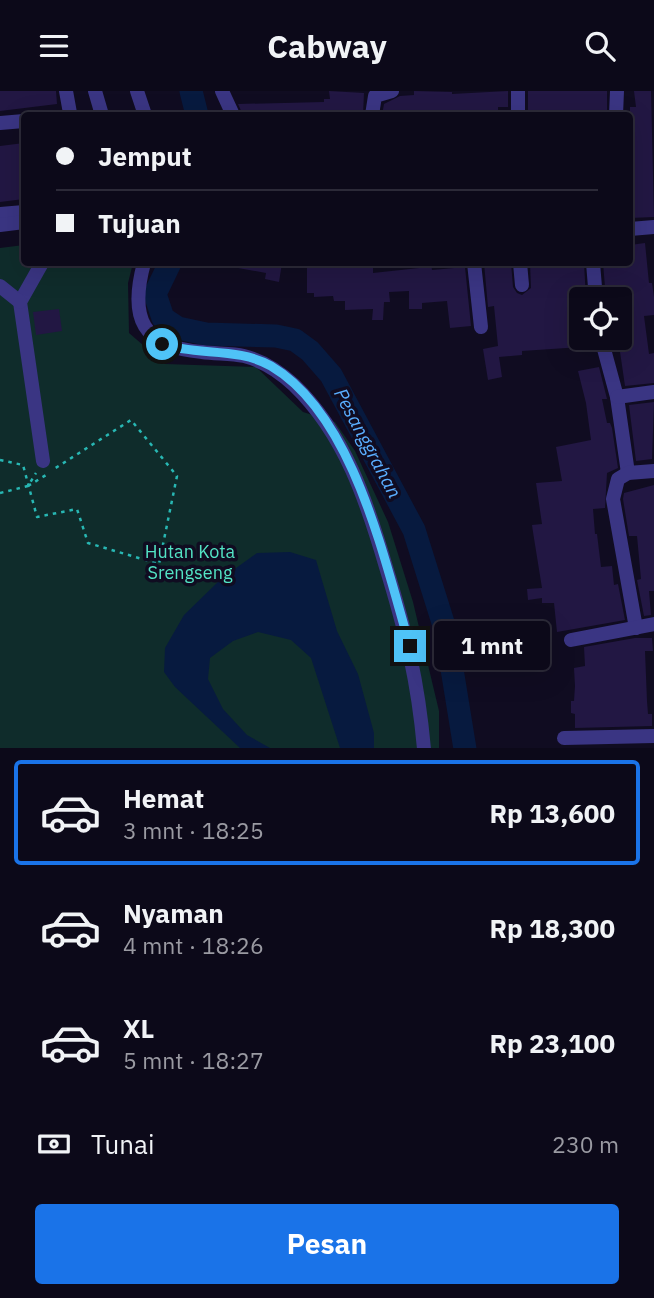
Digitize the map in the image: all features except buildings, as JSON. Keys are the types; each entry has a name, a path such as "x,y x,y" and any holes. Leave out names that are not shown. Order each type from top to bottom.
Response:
{"street":[{"path":"66,91 70,112"},
{"path":"95,91 101,112"},
{"path":"137,91 144,112"},
{"path":"222,91 232,112"},
{"path":"372,112 375,96 392,91"},
{"path":"518,91 518,112"},
{"path":"616,112 617,91"},
{"path":"0,124 21,121"},
{"path":"0,214 21,212"},
{"path":"0,225 21,222"},
{"path":"633,229 654,227"},
{"path":"40,266 20,302 43,461"},
{"path":"143,266 136,300 139,316 153,337 177,349 240,355 271,366 294,385 333,433 370,513 410,646 424,748"},
{"path":"474,266 481,327"},
{"path":"520,266 522,285"},
{"path":"593,266 595,287"},
{"path":"0,286 20,302"},
{"path":"604,350 617,397 628,473"},
{"path":"617,397 654,392"},
{"path":"636,628 613,499 615,485 628,473 654,471"},
{"path":"571,640 654,624 654,638"},
{"path":"564,738 654,736"}],"path":[{"path":"0,460 23,465 28,486 37,517 77,509 88,543 159,564 177,476 131,420 28,486 0,493"},
{"path":"28,486 43,461"}],"green space":[{"name":"Hutan Kota Srengseng","path":"21,245 21,266 132,266 128,283 129,333 165,364 256,367 303,412 335,422 355,451 388,522 413,602 439,711 439,748 0,748 0,248"}],"water":[{"path":"290,552 316,560 337,631 358,674 374,733 374,748 340,748 311,658 291,640 258,632 233,641 210,658 208,679 223,709 247,735 270,748 240,748 175,687 164,672 165,648 184,615 222,578 257,553"}],"waterway":[{"name":"Pesanggrahan","path":"191,91 196,112"},
{"name":"Pesanggrahan","path":"169,266 155,294 163,318 178,328 206,334 276,336 295,340 310,351 331,375 414,530 446,632 465,748"}],"route":[{"path":"162,344 177,349 247,357 271,366 312,405 333,433 370,513 410,646"}]}
